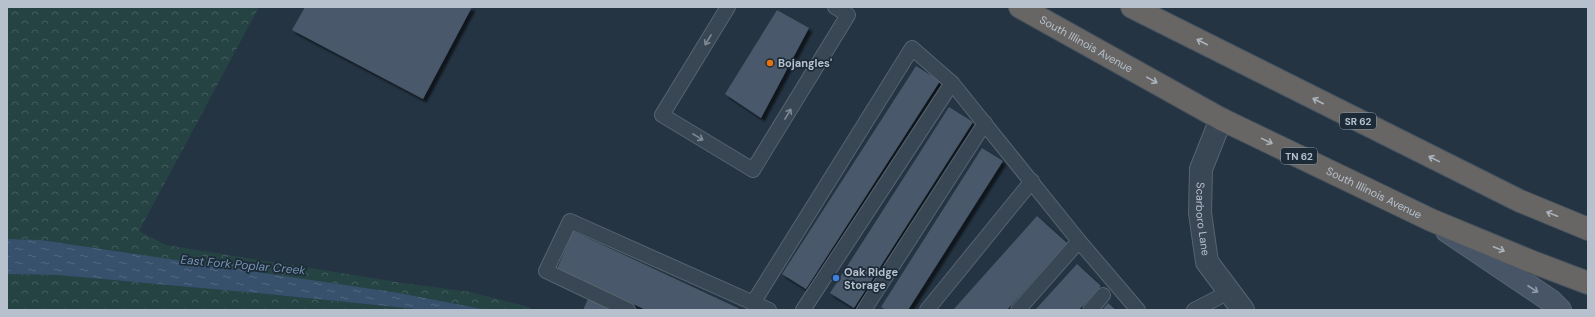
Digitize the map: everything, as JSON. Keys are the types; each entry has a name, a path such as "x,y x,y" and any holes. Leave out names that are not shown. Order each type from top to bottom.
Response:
{"highway":[{"name":"South Illinois Avenue","path":"1020,7 1221,119 1431,220 1588,283"},
{"name":"SR 62","path":"1132,7 1520,201 1588,229"}],"main road":[{"path":"1431,220 1551,301 1560,310"}],"street":[{"name":"Scarboro Lane","path":"1221,119 1201,169 1200,213 1207,262 1243,310"}],"lane":[{"path":"728,7 662,115 753,170 848,15 835,7"},
{"path":"753,303 912,48 952,83 1138,310"},
{"path":"803,310 952,83"},
{"path":"864,310 985,123"},
{"path":"927,310 1032,181"},
{"path":"628,310 546,271 570,221 768,310"},
{"path":"1018,310 1080,241"},
{"path":"1194,310 1229,292"},
{"path":"1090,310 1103,295"}],"green space":[{"path":"7,7 259,7 139,231 166,245 403,283 470,292 529,307 533,310 487,310 399,293 41,240 7,239"},
{"path":"7,274 58,275 425,310 7,310"}],"water":[{"name":"East Fork Poplar Creek","path":"7,239 41,240 399,293 487,310 425,310 58,275 7,274"}],"building":[{"path":"305,7 472,7 423,99 292,30"},
{"path":"777,10 809,28 761,118 725,94"},
{"path":"916,66 940,81 806,289 782,274"},
{"path":"949,107 973,122 854,308 830,293"},
{"path":"982,148 1003,161 908,310 886,310 881,307"},
{"path":"1037,216 1067,243 1007,310 953,310"},
{"path":"573,231 742,310 646,310 557,269"},
{"path":"1077,264 1101,286 1079,310 1035,310"},
{"path":"588,299 612,310 583,310"},
{"path":"1108,303 1116,310 1102,310"}],"place":[{"name":"Bojangles'","path":"770,63"},
{"name":"Oak Ridge Storage","path":"836,278"}]}
